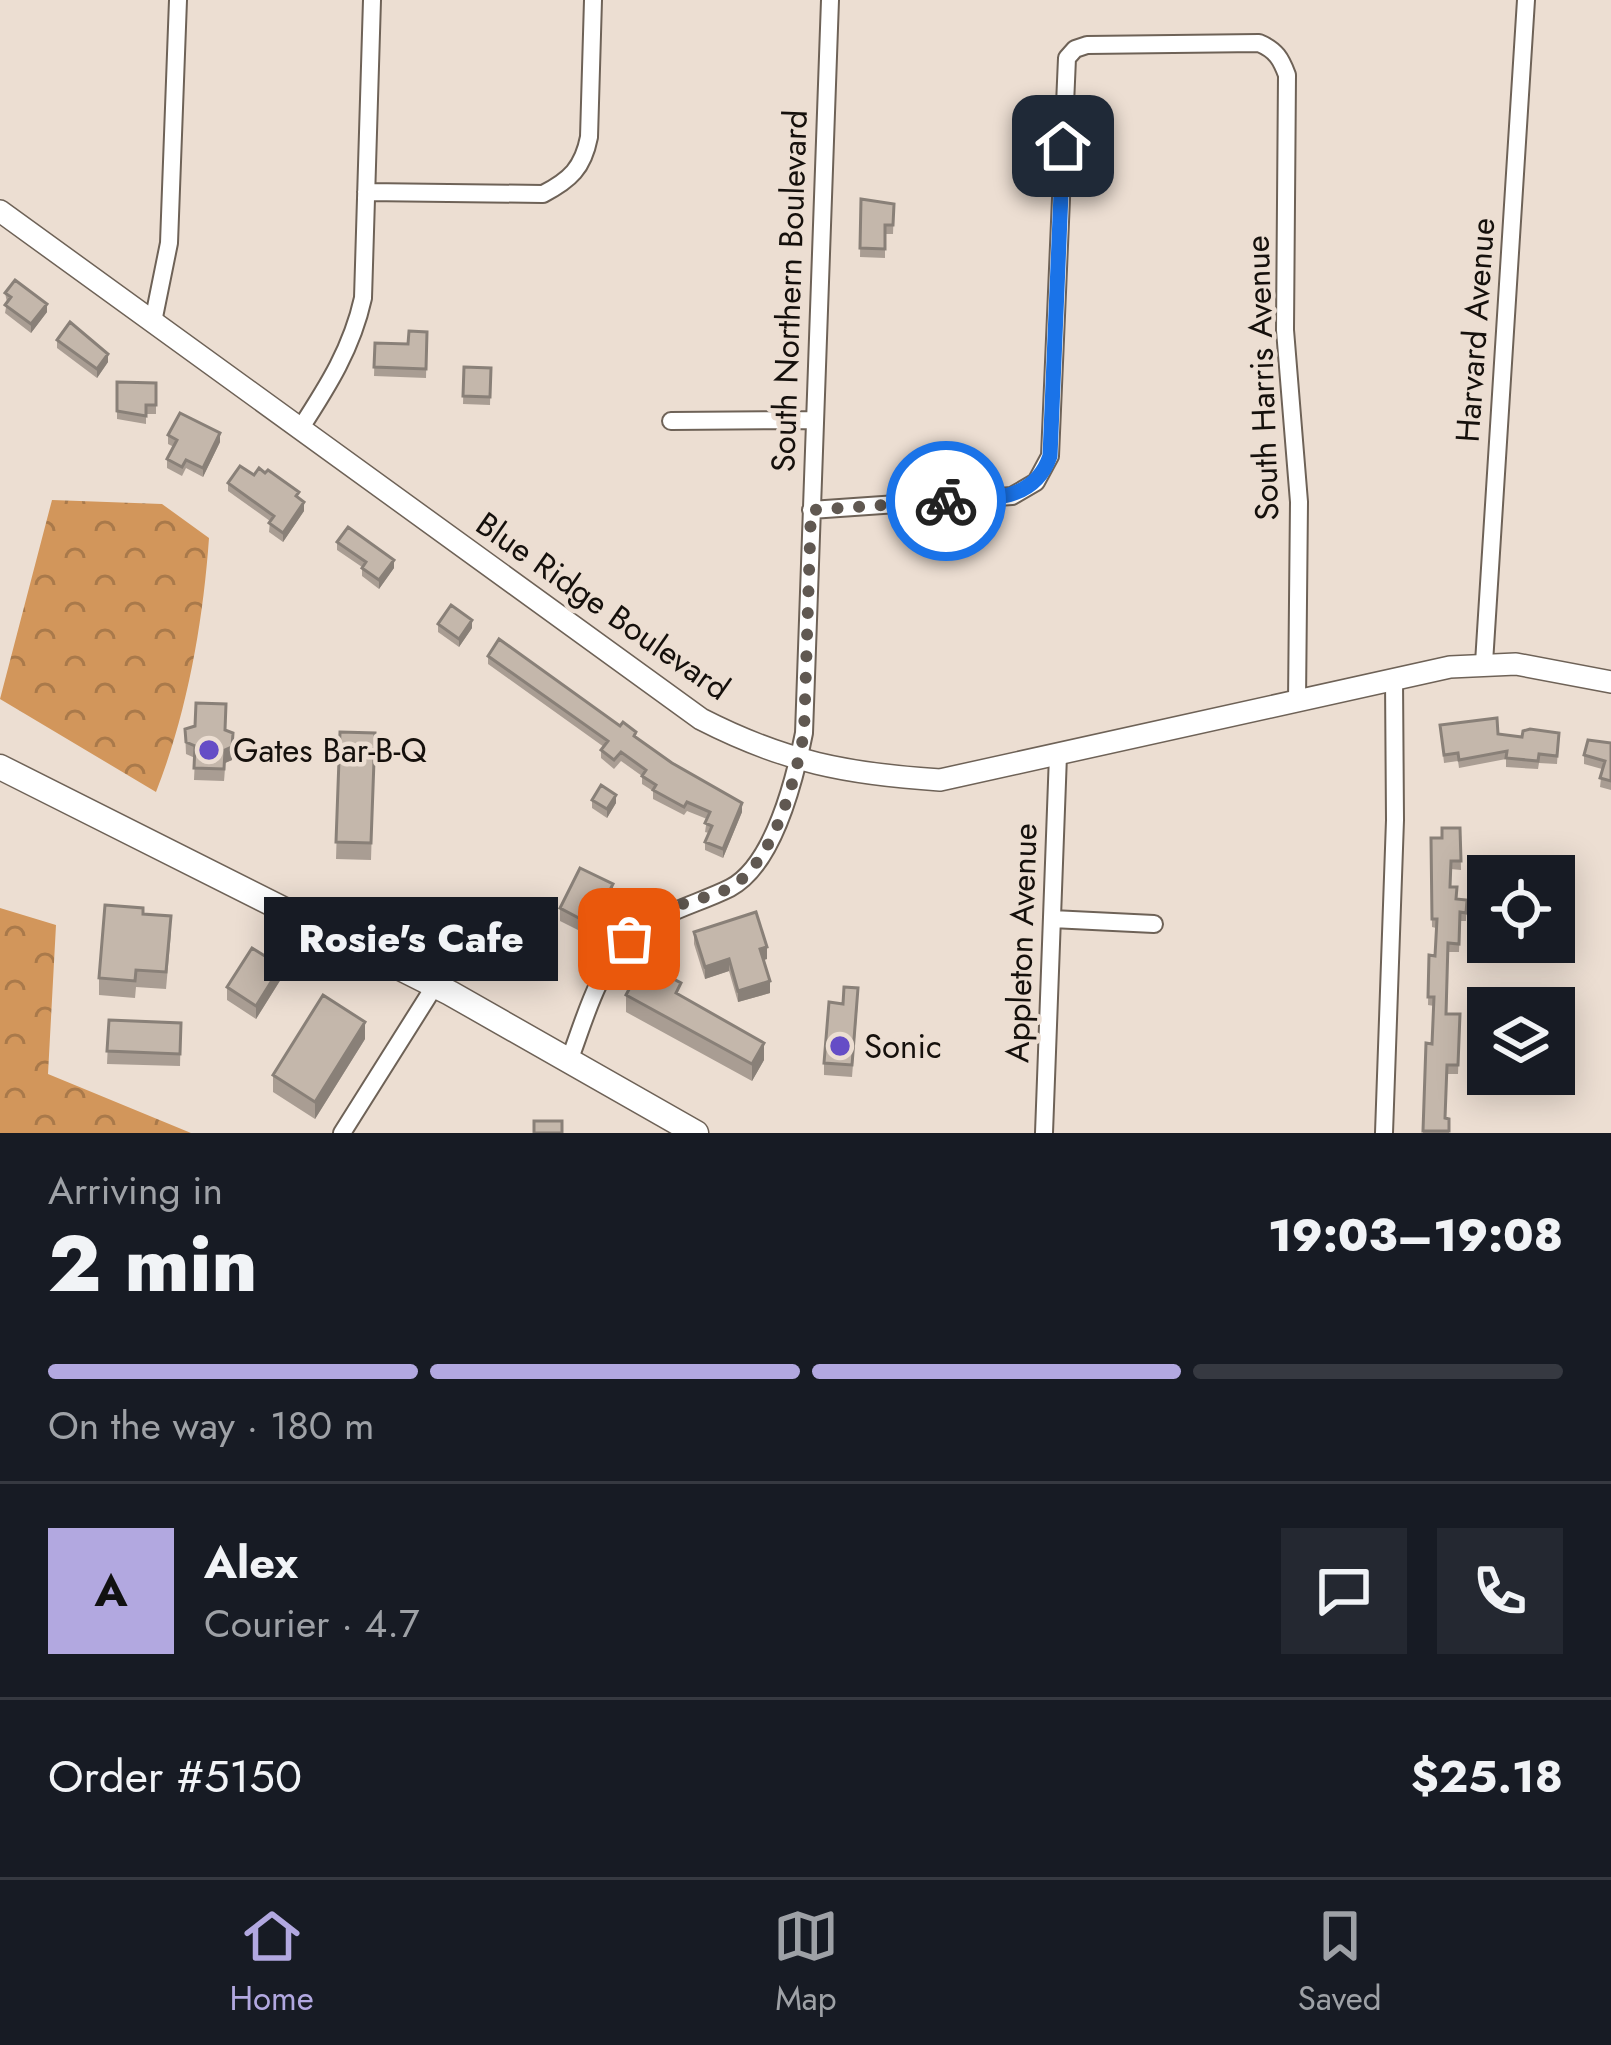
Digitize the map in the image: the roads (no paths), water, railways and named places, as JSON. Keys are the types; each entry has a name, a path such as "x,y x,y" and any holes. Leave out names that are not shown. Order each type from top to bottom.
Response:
{"main road":[{"path":"0,766 434,987 696,1133"}],"street":[{"path":"153,322 170,243 178,0"},
{"path":"300,429 338,371 363,298 372,0"},
{"path":"366,192 543,194 568,182 585,158 589,137 593,0"},
{"name":"South Northern Boulevard","path":"569,1061 598,982 629,939 673,908 733,886 759,863 798,761 804,733 830,0"},
{"name":"Harvard Avenue","path":"1484,663 1526,0"},
{"name":"South Harris Avenue","path":"811,510 1012,496 1036,482 1050,456 1067,58 1087,45 1259,44 1279,56 1287,75 1285,330 1299,502 1297,701"},
{"name":"Blue Ridge Boulevard","path":"0,211 701,719 798,761 868,776 940,780 1484,663 1611,682"},
{"path":"671,421 814,420"},
{"path":"1384,1133 1395,820 1394,679"},
{"name":"Appleton Avenue","path":"1044,1133 1058,755"},
{"path":"1052,919 1154,924"},
{"path":"342,1133 434,987"}],"place":[{"name":"Gates Bar-B-Q","path":"209,750"},
{"name":"Rosie's Cafe","path":"629,939"},
{"name":"Sonic","path":"840,1046"}]}
